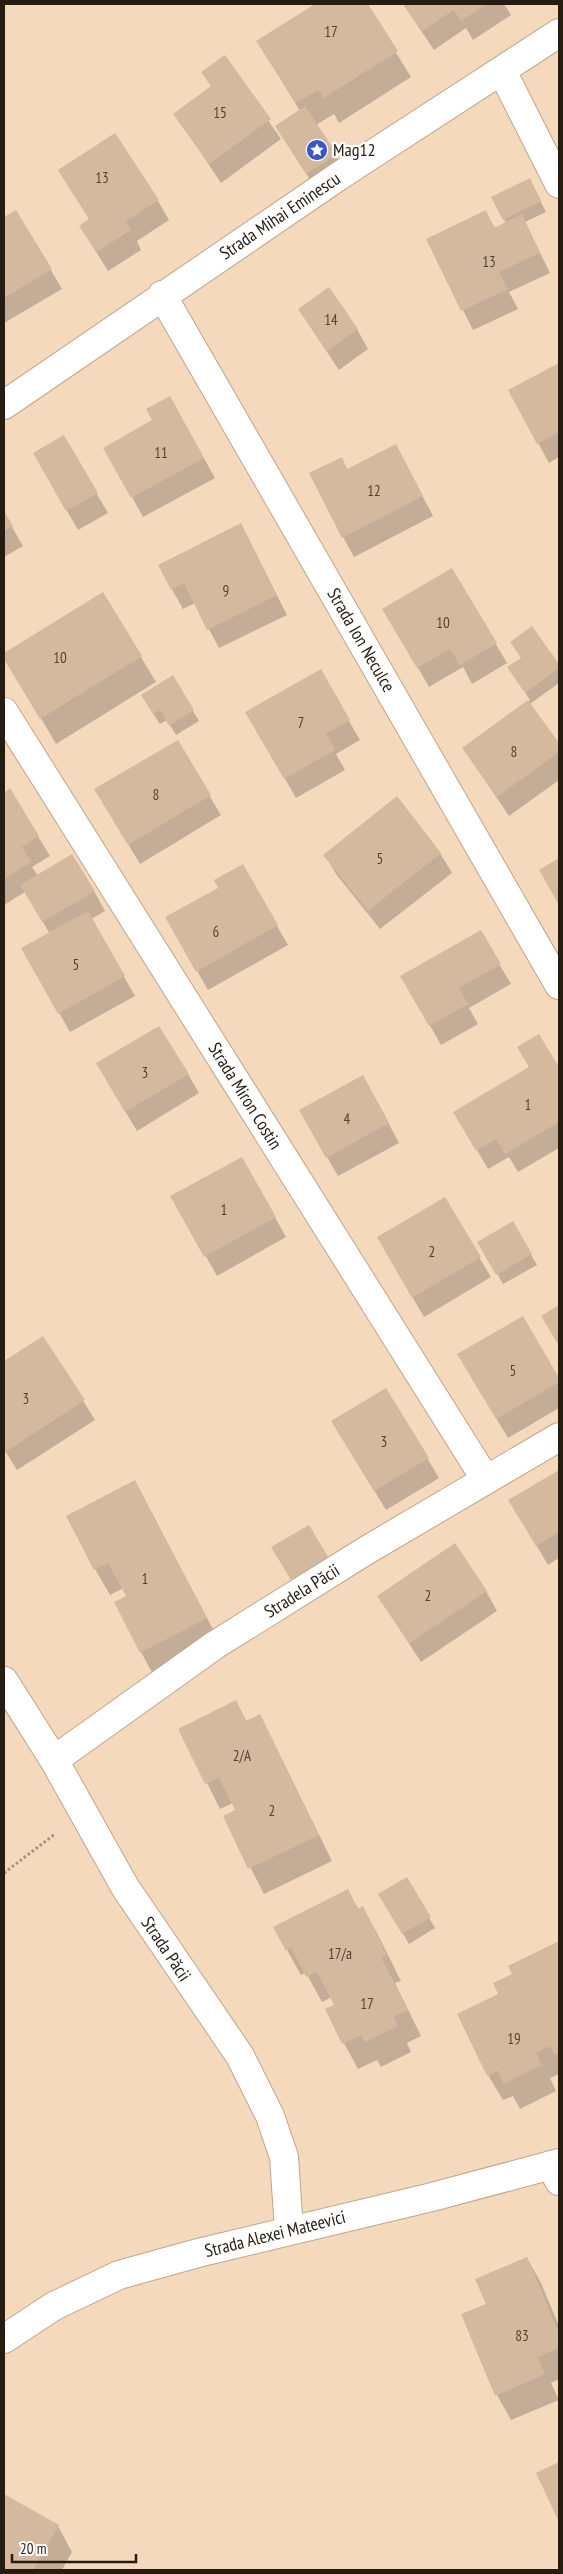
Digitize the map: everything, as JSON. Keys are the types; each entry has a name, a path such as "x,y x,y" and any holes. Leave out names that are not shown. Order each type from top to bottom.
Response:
{"street":[{"name":"Strada Mihai Eminescu","path":"4,405 162,295 559,33"},
{"path":"502,71 559,184"},
{"name":"Strada Ion Neculce","path":"162,295 559,985"},
{"name":"Strada Miron Costin","path":"4,712 486,1480"},
{"name":"Stradela Păcii","path":"54,1760 215,1645 367,1550 559,1437"},
{"name":"Strada Păcii","path":"4,1681 54,1760 125,1887 240,2056 270,2116 284,2157 289,2230"},
{"name":"Strada Alexei Mateevici","path":"4,2340 54,2306 119,2275 289,2230 557,2170"}],"path":[{"path":"4,1873 54,1835 78,1803"}],"building":[{"path":"315,4 368,4 398,51 324,98 318,90 296,103 256,41"},
{"path":"403,4 487,4 461,21 454,10 422,31"},
{"path":"225,55 271,119 209,164 173,114 211,86 201,72"},
{"path":"305,106 337,154 306,174 275,126"},
{"path":"115,133 159,200 126,221 131,230 96,252 79,226 89,219 58,170"},
{"path":"530,178 541,201 503,220 491,197"},
{"path":"16,210 52,269 4,298 4,217"},
{"path":"486,210 494,228 522,214 540,253 499,272 508,289 461,311 426,239"},
{"path":"329,287 358,329 327,351 298,309"},
{"path":"559,363 559,432 537,444 508,390"},
{"path":"170,396 204,458 131,498 103,448 152,420 146,409"},
{"path":"64,435 98,493 66,511 33,453"},
{"path":"396,444 423,496 342,538 309,473 342,457 347,469"},
{"path":"4,511 13,526 4,531"},
{"path":"241,523 277,595 207,630 184,583 171,590 158,565"},
{"path":"452,568 497,643 460,665 450,649 417,668 382,609"},
{"path":"103,592 142,656 40,719 4,659 4,653"},
{"path":"532,626 559,664 559,668 525,693 507,667 521,658 510,642"},
{"path":"321,669 350,720 326,734 335,750 284,779 245,712"},
{"path":"173,675 194,710 169,726 160,710 153,714 141,695"},
{"path":"528,700 559,743 559,752 497,797 462,748"},
{"path":"178,740 211,795 128,845 94,789"},
{"path":"10,788 39,836 22,847 31,862 4,879 4,793"},
{"path":"397,796 441,853 368,911 323,855"},
{"path":"72,854 95,891 42,922 20,885"},
{"path":"559,858 559,905 539,870"},
{"path":"243,864 278,925 196,972 165,917 218,888 214,880"},
{"path":"88,911 125,976 58,1014 21,948"},
{"path":"481,930 501,964 459,988 468,1004 429,1026 400,976"},
{"path":"159,1026 189,1074 125,1112 96,1063"},
{"path":"539,1034 559,1067 559,1122 505,1154 496,1139 476,1151 453,1112 529,1067 517,1047"},
{"path":"363,1075 389,1123 326,1158 299,1110"},
{"path":"242,1157 276,1217 204,1257 170,1196"},
{"path":"445,1197 481,1257 412,1298 377,1237"},
{"path":"513,1221 532,1254 496,1275 477,1242"},
{"path":"559,1305 559,1346 541,1316"},
{"path":"523,1316 559,1378 559,1382 496,1419 457,1354"},
{"path":"43,1336 85,1400 5,1452 4,1361"},
{"path":"386,1388 429,1458 374,1491 331,1421"},
{"path":"559,1470 559,1532 536,1546 508,1500"},
{"path":"135,1480 207,1618 140,1653 114,1602 126,1596 108,1563 94,1570 66,1516"},
{"path":"309,1525 328,1557 291,1580 271,1547"},
{"path":"455,1543 487,1591 409,1643 377,1596"},
{"path":"236,1700 246,1721 260,1714 319,1835 248,1869 223,1816 235,1810 219,1778 205,1784 178,1729"},
{"path":"407,1877 431,1917 402,1934 378,1894"},
{"path":"348,1889 358,1909 363,1906 387,1955 381,1957 408,2010 393,2017 398,2026 365,2042 361,2035 342,2044 325,2009 334,2005 317,1972 306,1977 291,1947 286,1951 273,1927"},
{"path":"559,1941 559,2053 554,2055 550,2046 536,2053 542,2065 504,2084 498,2071 487,2076 457,2014 498,1994 493,1983 512,1974 508,1966"},
{"path":"527,2257 559,2333 559,2348 538,2357 545,2374 495,2396 461,2314 486,2304 475,2279"},
{"path":"559,2462 559,2522 536,2473"},
{"path":"4,2494 59,2525 33,2570 4,2570"}],"place":[{"name":"Mag12","path":"317,150"}]}
